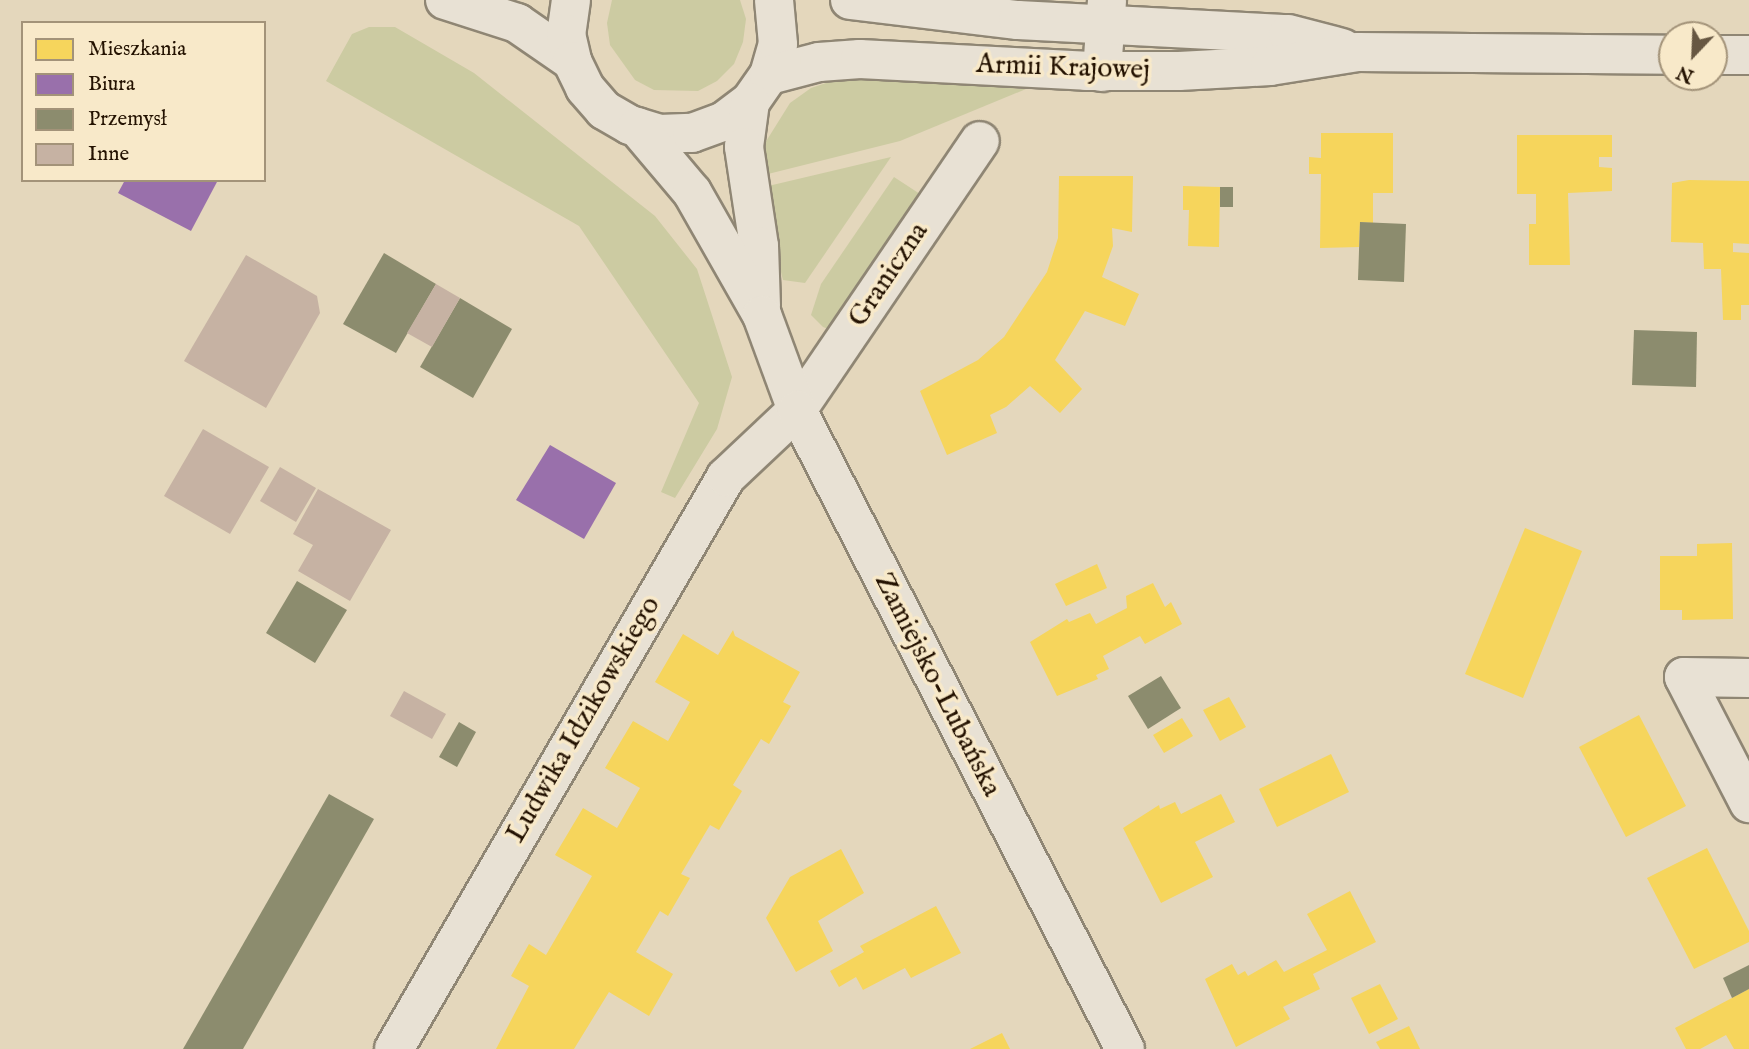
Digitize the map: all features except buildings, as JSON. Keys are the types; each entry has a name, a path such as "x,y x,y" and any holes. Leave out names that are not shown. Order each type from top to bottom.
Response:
{"main road":[{"path":"445,0 517,23 572,61"},
{"path":"571,0 566,34 572,61 585,88 604,110 636,127 659,134 692,133 723,122 759,88"},
{"name":"Zamiejsko-Lubańska","path":"762,315 758,246 744,147 759,88 778,44 775,0"},
{"name":"Armii Krajowej","path":"850,0 1105,13 1287,34 1358,52"},
{"path":"1102,72 1105,13"},
{"name":"Armii Krajowej","path":"759,88 819,62 860,59 1102,72 1270,66 1358,52 1658,55"},
{"path":"1728,55 1749,55"},
{"name":"Zamiejsko-Lubańska","path":"636,127 692,192 762,315 797,410 1125,1049"},
{"name":"Graniczna","path":"797,410 980,141"},
{"name":"Ludwika Idzikowskiego","path":"394,1049 726,477 797,410"},
{"path":"1749,678 1684,677 1749,803"}],"green space":[{"path":"612,0 740,0 746,19 743,42 734,64 717,81 698,91 654,90 635,80 610,45 607,23"},
{"path":"369,27 395,27 474,73 655,216 697,269 732,377 717,429 675,498 661,492 699,403 579,226 326,81 352,34"},
{"path":"841,78 1026,89 900,141 760,176 760,151 790,103 811,88"},
{"path":"891,157 805,283 783,280 761,195 764,187"},
{"path":"894,177 920,194 831,330 823,327 811,315 821,284"}]}
